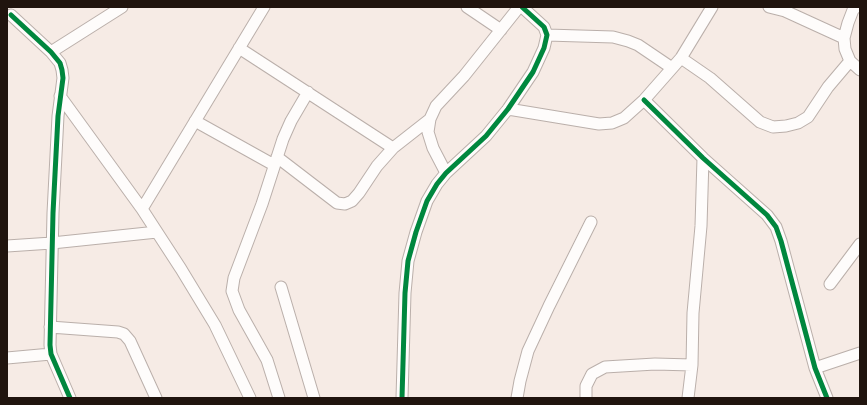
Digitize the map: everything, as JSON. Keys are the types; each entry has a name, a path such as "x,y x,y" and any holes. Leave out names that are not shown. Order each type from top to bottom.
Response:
{"street":[{"path":"51,52 122,7"},
{"path":"142,209 264,7"},
{"path":"466,7 500,30"},
{"path":"402,398 405,293 408,261 427,201 437,184 446,173 486,136 508,109 532,72 544,48 547,35 544,27 520,7 464,76 436,106 430,119 428,132 433,148 446,173"},
{"path":"508,109 599,124 612,123 624,118 644,100 682,58 712,7"},
{"path":"769,7 785,11 844,38"},
{"path":"854,8 844,38 845,49 850,61 860,70"},
{"path":"11,14 51,52 60,63 62,70 63,78 60,96 53,206 50,328 51,354 70,398"},
{"path":"547,35 613,37 638,45 672,68"},
{"path":"239,48 393,148"},
{"path":"682,58 710,78 760,122 773,127 798,124 808,117 828,87 850,61"},
{"path":"279,398 267,360 239,310 232,291 234,278 262,204 283,139 291,121 308,92"},
{"path":"60,96 157,232 215,325 250,398"},
{"path":"644,100 703,158 767,214 776,227 815,368 827,398"},
{"path":"195,121 276,161 337,203 345,204 359,193 377,166 393,148 430,119"},
{"path":"688,398 692,365 693,313 701,226 703,158"},
{"path":"517,398 528,352 548,306 591,222"},
{"path":"7,246 157,232"},
{"path":"830,284 860,244"},
{"path":"281,287 314,398"},
{"path":"50,328 118,332 124,334 133,345 156,398"},
{"path":"815,368 860,353"},
{"path":"7,358 51,354"},
{"path":"586,398 586,386 592,374 605,367 655,364 692,365"}],"cycle path":[{"path":"402,398 405,293 408,261 416,232 427,201 437,184 446,173 486,136 508,109 533,72 544,48 547,35 544,27 522,7"},
{"path":"11,15 51,52 60,63 62,70 63,78 58,116 53,213 50,345 51,354 70,398"},
{"path":"644,100 703,158 767,215 776,227 815,368 827,398"}]}
